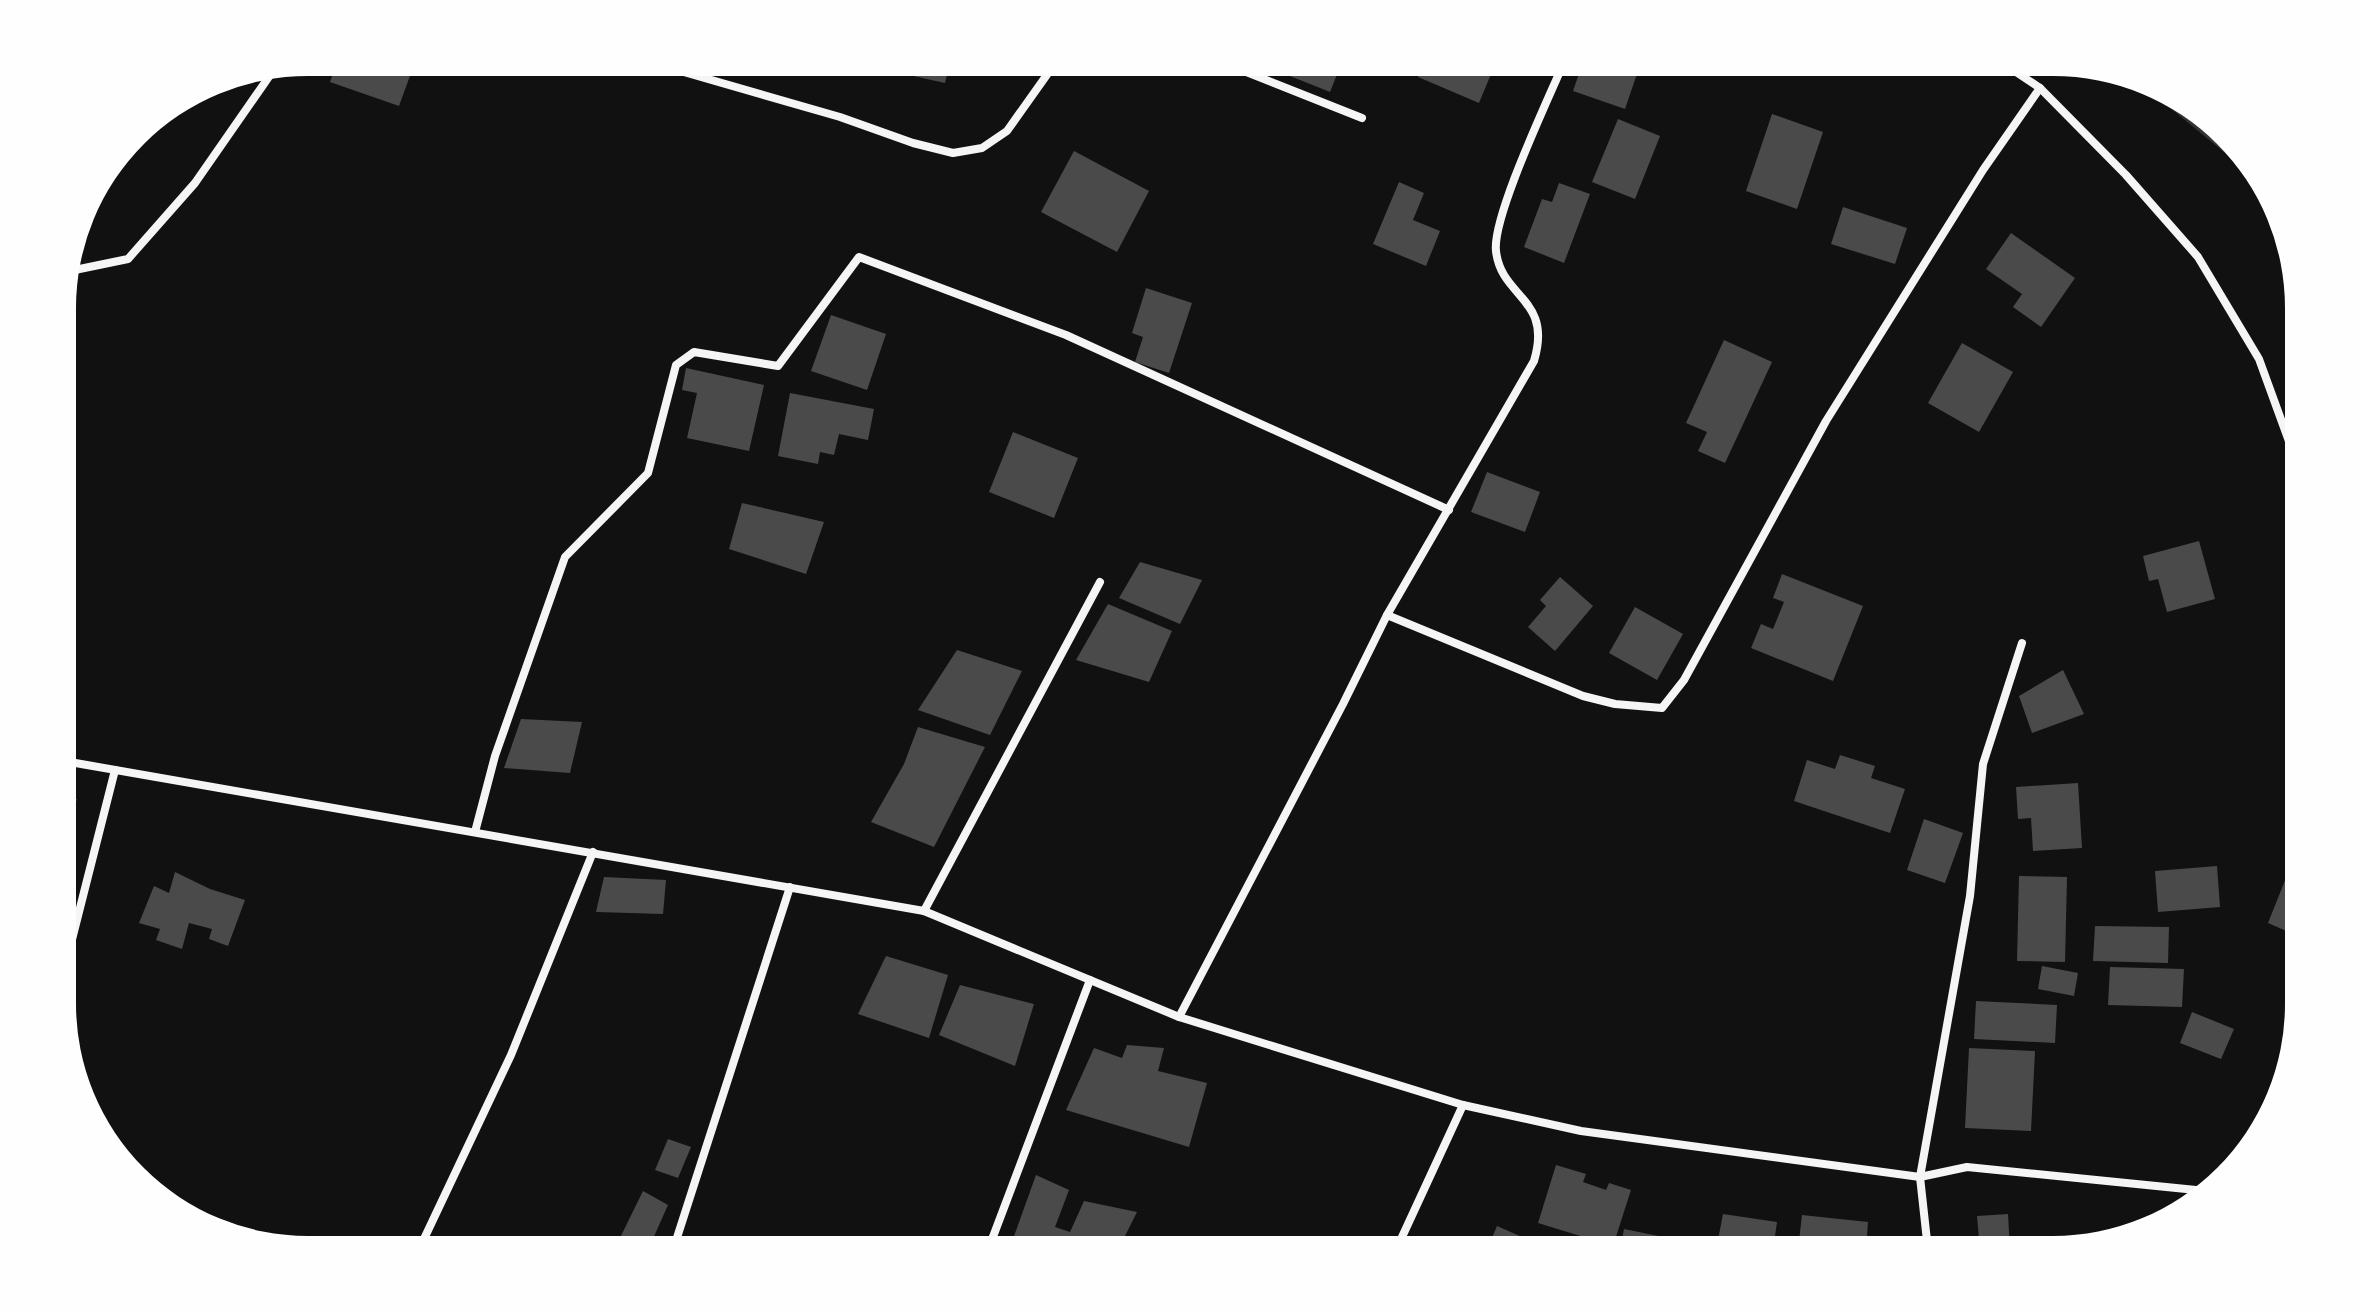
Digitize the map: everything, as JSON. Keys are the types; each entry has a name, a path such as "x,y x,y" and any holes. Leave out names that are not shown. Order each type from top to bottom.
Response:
{"street":[{"path":"698,76 953,153 982,148 1007,131 1046,76"},
{"path":"1256,76 1362,118"},
{"path":"1179,1017 1387,615 1534,361 1540,341 1537,318 1503,271 1496,251 1502,213 1558,76"},
{"path":"2022,76 2040,88 2126,175 2198,257 2259,359 2285,430"},
{"path":"79,269 128,259 195,183 267,79"},
{"path":"1387,615 1583,696 1615,704 1662,708 1684,680 1826,421 1983,170 2040,88"},
{"path":"475,832 495,756 565,557 648,473 676,365 694,352 778,366 859,257 1066,335 1449,510"},
{"path":"924,911 1100,582"},
{"path":"1926,1236 1920,1177 1970,896 1983,764 2022,643"},
{"path":"76,763 924,911 1179,1017 1463,1105 1581,1131 1920,1177 1967,1167 2191,1190"},
{"path":"76,924 115,770"},
{"path":"425,1236 511,1055 593,852"},
{"path":"678,1236 790,887"},
{"path":"993,1236 1090,980"},
{"path":"1402,1236 1463,1105"}],"building":[{"path":"332,76 410,76 399,106 330,82"},
{"path":"913,76 947,76 945,83"},
{"path":"1290,76 1336,76 1330,92"},
{"path":"1418,76 1490,76 1479,103"},
{"path":"1578,76 1636,76 1625,109 1573,91"},
{"path":"1772,114 1823,132 1797,209 1746,191"},
{"path":"1618,119 1660,136 1635,199 1592,182"},
{"path":"1074,151 1149,191 1117,252 1041,212"},
{"path":"1399,182 1424,193 1413,220 1440,231 1426,266 1373,244"},
{"path":"1559,183 1590,194 1564,263 1524,247 1542,199 1552,202"},
{"path":"1843,207 1907,228 1895,264 1831,244"},
{"path":"2011,233 2075,278 2041,327 2013,307 2022,294 1986,269"},
{"path":"1146,288 1192,303 1169,373 1135,362 1143,337 1132,333"},
{"path":"831,315 886,334 867,390 811,371"},
{"path":"1724,340 1772,362 1725,463 1698,451 1707,432 1686,423"},
{"path":"1962,343 2013,372 1979,432 1928,403"},
{"path":"686,368 764,385 749,451 687,438 697,393 682,390"},
{"path":"790,393 874,409 868,440 839,434 834,455 820,452 818,464 778,456"},
{"path":"1013,432 1078,458 1054,518 989,492"},
{"path":"1487,472 1540,492 1525,532 1471,512"},
{"path":"742,503 824,522 806,574 729,549"},
{"path":"2199,541 2215,599 2167,612 2158,579 2149,581 2143,556"},
{"path":"1140,562 1202,580 1180,624 1119,598"},
{"path":"1782,574 1863,606 1833,681 1751,648 1761,624 1773,629 1784,602 1773,598"},
{"path":"1560,577 1593,606 1555,651 1528,627 1546,606 1540,600"},
{"path":"1108,604 1172,631 1149,682 1076,660"},
{"path":"1635,607 1683,634 1657,680 1609,653"},
{"path":"957,650 1022,671 990,735 918,710"},
{"path":"2063,670 2084,714 2032,733 2019,696"},
{"path":"521,719 582,722 570,773 504,768"},
{"path":"918,727 985,747 934,847 871,822 904,764"},
{"path":"1840,755 1875,766 1871,778 1905,789 1890,833 1794,801 1807,760 1835,769"},
{"path":"2078,783 2082,848 2033,851 2031,818 2018,819 2016,787"},
{"path":"1924,819 1963,833 1945,883 1907,870"},
{"path":"2217,866 2220,907 2158,912 2155,871"},
{"path":"175,872 210,889 245,900 228,946 209,939 212,929 189,923 182,949 156,940 160,929 139,923 154,886 169,893"},
{"path":"2019,876 2067,877 2065,962 2017,961"},
{"path":"604,877 666,880 663,914 596,912"},
{"path":"2285,880 2285,930 2268,923"},
{"path":"2095,926 2169,927 2168,963 2093,961"},
{"path":"886,956 948,975 929,1038 858,1014"},
{"path":"2042,966 2078,973 2074,996 2038,989"},
{"path":"2110,967 2184,969 2182,1007 2108,1005"},
{"path":"960,985 1034,1004 1015,1066 939,1035"},
{"path":"1976,1001 2057,1005 2055,1043 1974,1039"},
{"path":"2192,1012 2234,1029 2221,1059 2180,1043"},
{"path":"1127,1045 1164,1048 1158,1071 1207,1083 1189,1147 1066,1110 1094,1048 1122,1058"},
{"path":"1969,1048 2035,1051 2031,1131 1965,1128"},
{"path":"668,1139 691,1147 678,1178 655,1170"},
{"path":"1556,1165 1586,1174 1583,1182 1606,1190 1609,1183 1631,1190 1616,1236 1580,1236 1538,1223"},
{"path":"1036,1175 1069,1190 1055,1227 1070,1232 1084,1201 1137,1212 1125,1236 1014,1236"},
{"path":"643,1191 668,1205 654,1236 621,1236"},
{"path":"1723,1214 1777,1222 1775,1236 1719,1236"},
{"path":"2008,1214 2009,1236 1979,1236 1977,1216"},
{"path":"1802,1215 1868,1222 1867,1236 1800,1236"},
{"path":"1497,1226 1520,1236 1493,1236"},
{"path":"1624,1229 1658,1236 1623,1236"}]}
